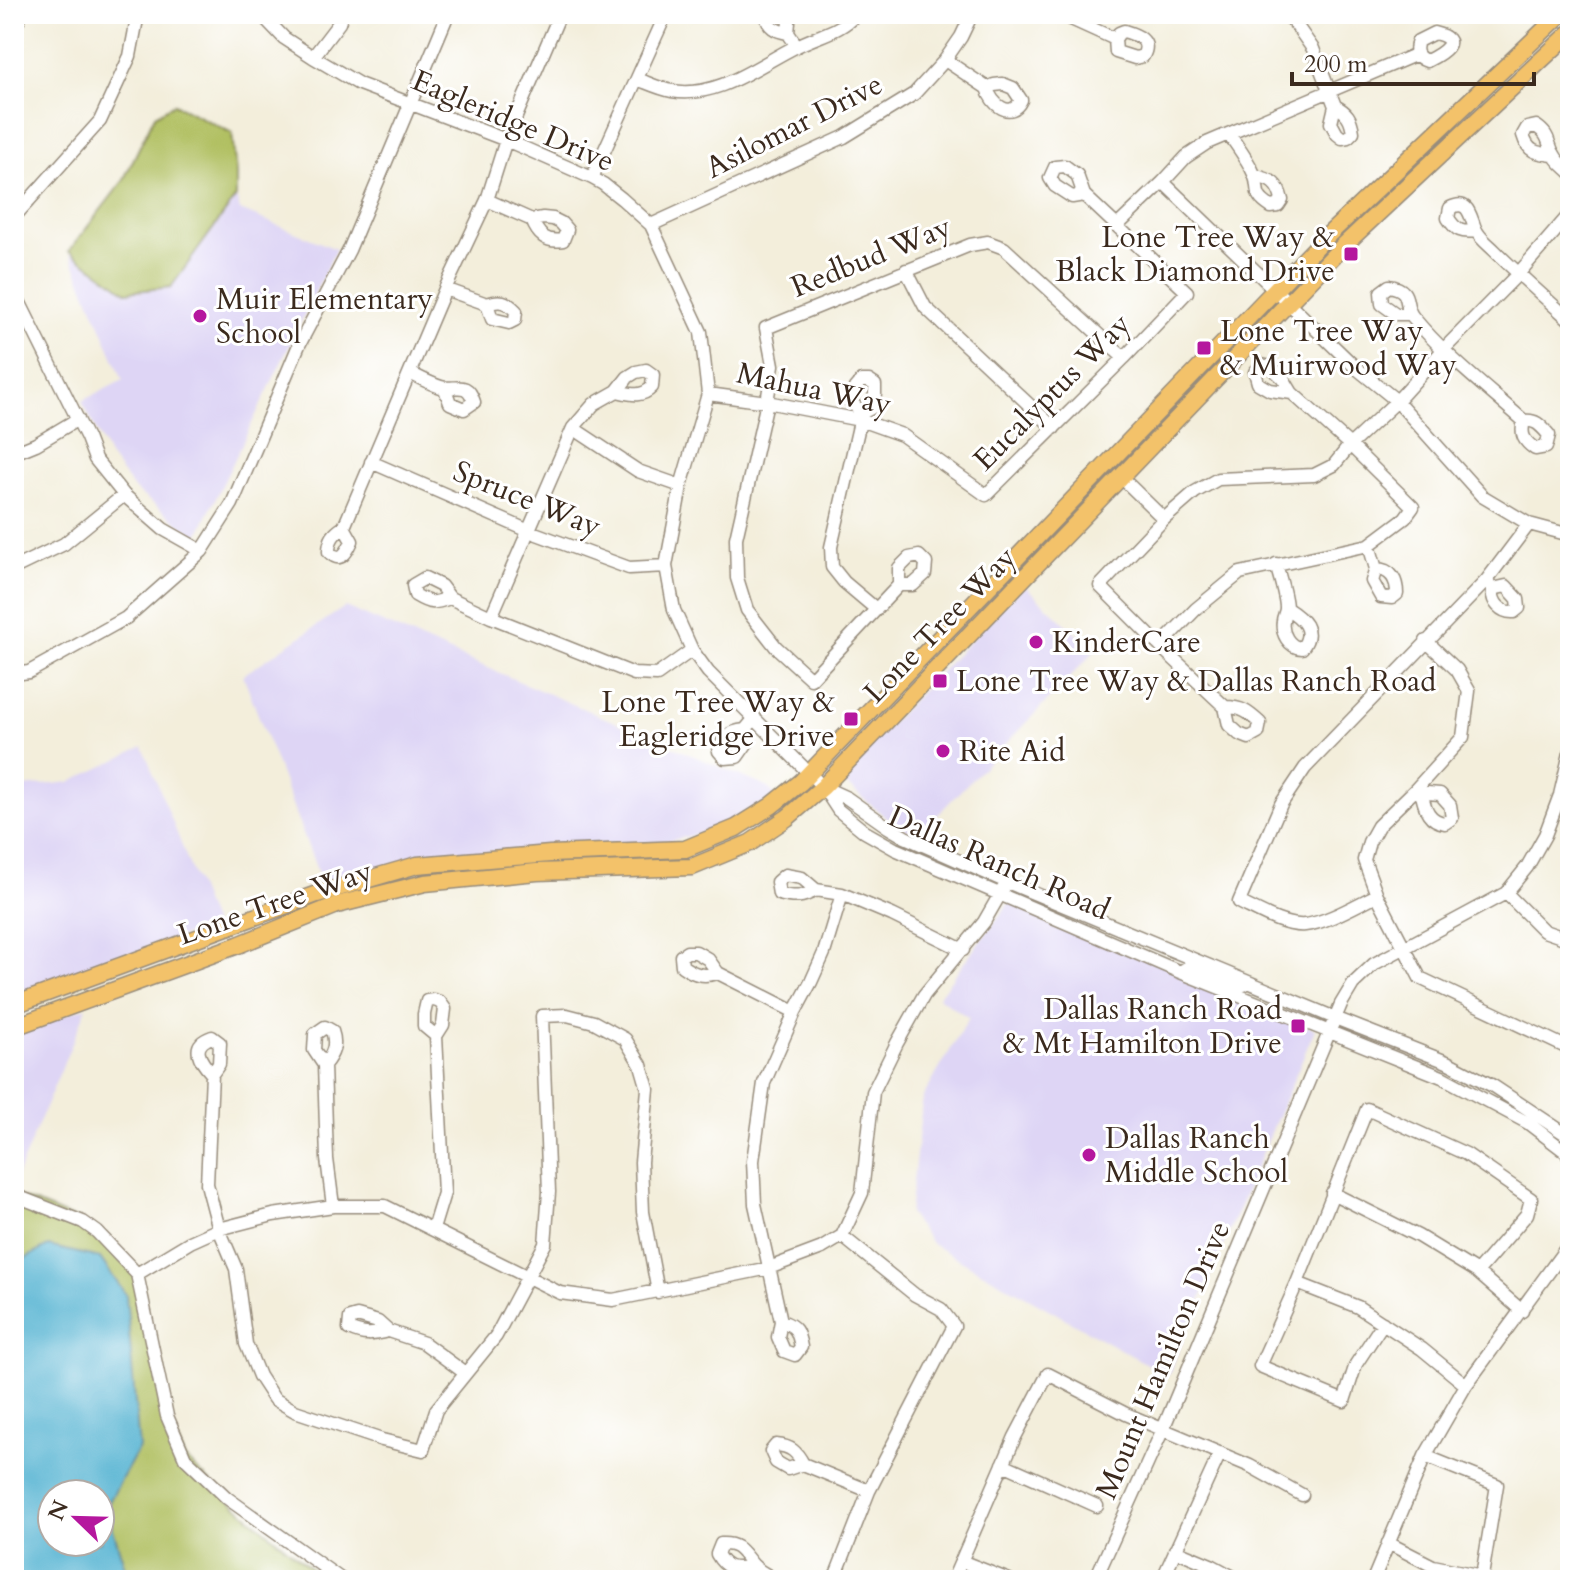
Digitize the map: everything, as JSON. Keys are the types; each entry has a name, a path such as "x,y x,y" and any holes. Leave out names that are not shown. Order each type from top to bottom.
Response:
{"main road":[{"name":"Lone Tree Way","path":"14,1005 317,894 417,865 550,854 685,849 736,828 771,806 809,773 1323,240 1561,14"},
{"name":"Lone Tree Way","path":"14,1027 238,945 337,905 425,883 537,872 692,867 750,843 787,818 823,787 1342,247 1570,33"},
{"path":"972,632 969,625 972,614 1008,575 1012,563"}],"street":[{"path":"14,30 21,14"},
{"path":"14,217 100,121 130,56 138,14"},
{"name":"Eagleridge Drive","path":"261,14 284,38 359,84 506,140 592,178 615,193 651,225 701,332 708,394 681,486 666,566 674,610 692,650 708,672 823,787"},
{"path":"313,57 339,23 342,14"},
{"path":"14,674 29,672 126,618 202,551 232,504 299,345 349,250 448,14"},
{"path":"344,527 445,289 487,200 506,140 560,14"},
{"path":"592,178 666,14"},
{"path":"766,14 772,28 788,33"},
{"path":"787,14 788,33 797,46"},
{"path":"637,79 670,91 710,89 739,78 825,34 856,14"},
{"name":"Asilomar Drive","path":"651,225 844,137 914,94 945,60 972,14"},
{"path":"1060,14 1115,39"},
{"path":"1285,14 1313,49 1335,106"},
{"path":"1084,195 1118,225 1186,157 1207,143 1417,54"},
{"path":"945,60 987,88"},
{"path":"1229,134 1255,176"},
{"path":"1554,155 1570,172"},
{"path":"1163,182 1355,367 1397,401 1482,496 1529,524 1570,535"},
{"path":"487,200 532,220"},
{"path":"1225,707 1100,586 1164,519 1195,492 1218,479 1314,475 1334,465 1518,274 1570,214"},
{"name":"Eucalyptus Way","path":"986,495 1187,292 1118,225"},
{"path":"1476,231 1570,320"},
{"name":"Redbud Way","path":"767,402 773,365 766,328 970,245 988,242 1004,248 1124,358"},
{"path":"906,270 925,307 1054,428"},
{"path":"445,289 487,304"},
{"path":"14,291 95,459 124,495 163,529 202,551"},
{"path":"1410,314 1524,421"},
{"path":"410,373 445,389"},
{"path":"491,617 573,428 594,404 617,391"},
{"path":"1160,646 1196,609 1240,573 1369,545 1405,518 1413,507 1292,393"},
{"name":"Mahua Way","path":"708,394 861,416 902,435 986,495"},
{"path":"767,402 736,538 737,578 747,610 776,647 811,679 899,585"},
{"path":"861,416 831,547 832,567 844,582 876,609"},
{"path":"14,453 78,419"},
{"path":"573,428 638,471 681,486"},
{"name":"Spruce Way","path":"371,462 529,531 629,568 666,566"},
{"path":"1121,477 1164,519"},
{"path":"14,568 64,544 124,495"},
{"path":"1377,895 1305,926 1277,921 1239,902 1281,804 1305,768 1426,641 1490,585 1529,524"},
{"path":"1369,545 1376,569"},
{"path":"1276,564 1286,608"},
{"path":"450,598 634,674 657,675 692,650"},
{"path":"1426,641 1457,670 1469,691 1463,737 1419,793 1378,826 1364,860 1377,895 1420,978 1570,1049"},
{"path":"745,730 755,718"},
{"name":"Mount Hamilton Drive","path":"1095,1580 1163,1429 1333,1024 1353,984 1374,964 1506,893 1527,867 1545,835 1560,795 1570,753"},
{"name":"Dallas Ranch Road","path":"823,787 838,810 865,832 895,849 1259,985 1528,1123 1570,1155"},
{"path":"137,1274 190,1242 219,1229 273,1215 333,1206 385,1206 560,1293 613,1300 769,1268 822,1248 842,1236 862,1193 873,1092 897,1043 924,995 984,922 1004,888"},
{"name":"Dallas Ranch Road","path":"1004,888 1180,972 1447,1062 1493,1086 1570,1137"},
{"path":"816,890 842,894 963,950"},
{"path":"1506,893 1544,931 1570,940"},
{"path":"781,1321 755,1204 753,1161 764,1083 824,953 842,894"},
{"path":"1180,972 1192,967 1236,985 1259,985"},
{"path":"718,973 795,1012"},
{"path":"212,1074 207,1184 219,1229 236,1269 246,1344 259,1376 274,1399 295,1411 423,1450 436,1410 496,1336 545,1244 549,1192 542,1016 567,1015 594,1022 625,1039 641,1065 648,1089 641,1162 643,1212 658,1292"},
{"path":"433,1229 444,1193 436,1036"},
{"path":"324,1065 327,1159 333,1206"},
{"path":"1383,1323 1356,1364 1344,1401 1260,1366 1367,1109 1466,1154 1531,1199 1527,1214 1477,1272"},
{"path":"1332,1193 1418,1236 1477,1272 1522,1311"},
{"path":"14,1195 83,1222 97,1232 137,1274 167,1416 185,1458 227,1498 342,1580"},
{"path":"834,1580 869,1491 954,1326 941,1309 915,1295 842,1236"},
{"path":"1373,1580 1425,1456 1466,1385 1570,1243"},
{"path":"1297,1283 1358,1307 1422,1349 1466,1385"},
{"path":"388,1331 424,1343 465,1373"},
{"path":"953,1580 1003,1464 1048,1374 1126,1414 1250,1466 1302,1495"},
{"path":"1162,1580 1220,1453"},
{"path":"1388,1543 1433,1566 1482,1576 1497,1485 1425,1456"},
{"path":"803,1464 869,1491"},
{"path":"1003,1464 1097,1506"},
{"path":"1175,1550 1239,1580"},
{"path":"961,1561 1009,1580"},
{"path":"754,1567 776,1580"}],"shaded area":[{"name":"Muir Elementary School","path":"174,104 232,133 236,197 240,210 336,249 197,537 135,490 109,456 82,401 123,380 69,251 123,181 155,115"},
{"path":"1024,585 1095,651 918,835 893,823 838,778"},
{"path":"345,607 769,788 776,797 739,820 664,842 419,856 323,886 243,675"},
{"path":"143,747 213,925 14,999 14,788 71,782"},
{"name":"Dallas Ranch Middle School","path":"1013,898 1315,1029 1168,1376 932,1244 909,1214 923,1097 969,1018 938,997"},
{"path":"87,1007 14,1183 14,1033"}],"green space":[{"path":"174,104 232,133 236,197 171,287 127,292 69,251 123,181 155,115"},
{"path":"20,1197 83,1222 137,1274 167,1416 185,1458 227,1498 325,1580 14,1580 14,1204"}],"water":[{"path":"48,1246 100,1258 126,1295 139,1448 116,1489 116,1478 36,1478 36,1558 116,1558 116,1539 129,1580 14,1580 14,1264"}],"place":[{"name":"Lone Tree Way & Black Diamond Drive","path":"1351,254"},
{"name":"Muir Elementary School","path":"200,316"},
{"name":"Lone Tree Way & Muirwood Way","path":"1204,348"},
{"name":"KinderCare","path":"1036,642"},
{"name":"Lone Tree Way & Dallas Ranch Road","path":"940,681"},
{"name":"Lone Tree Way & Eagleridge Drive","path":"851,719"},
{"name":"Rite Aid","path":"943,751"},
{"name":"Dallas Ranch Road & Mt Hamilton Drive","path":"1298,1026"},
{"name":"Dallas Ranch Middle School","path":"1089,1155"}]}
